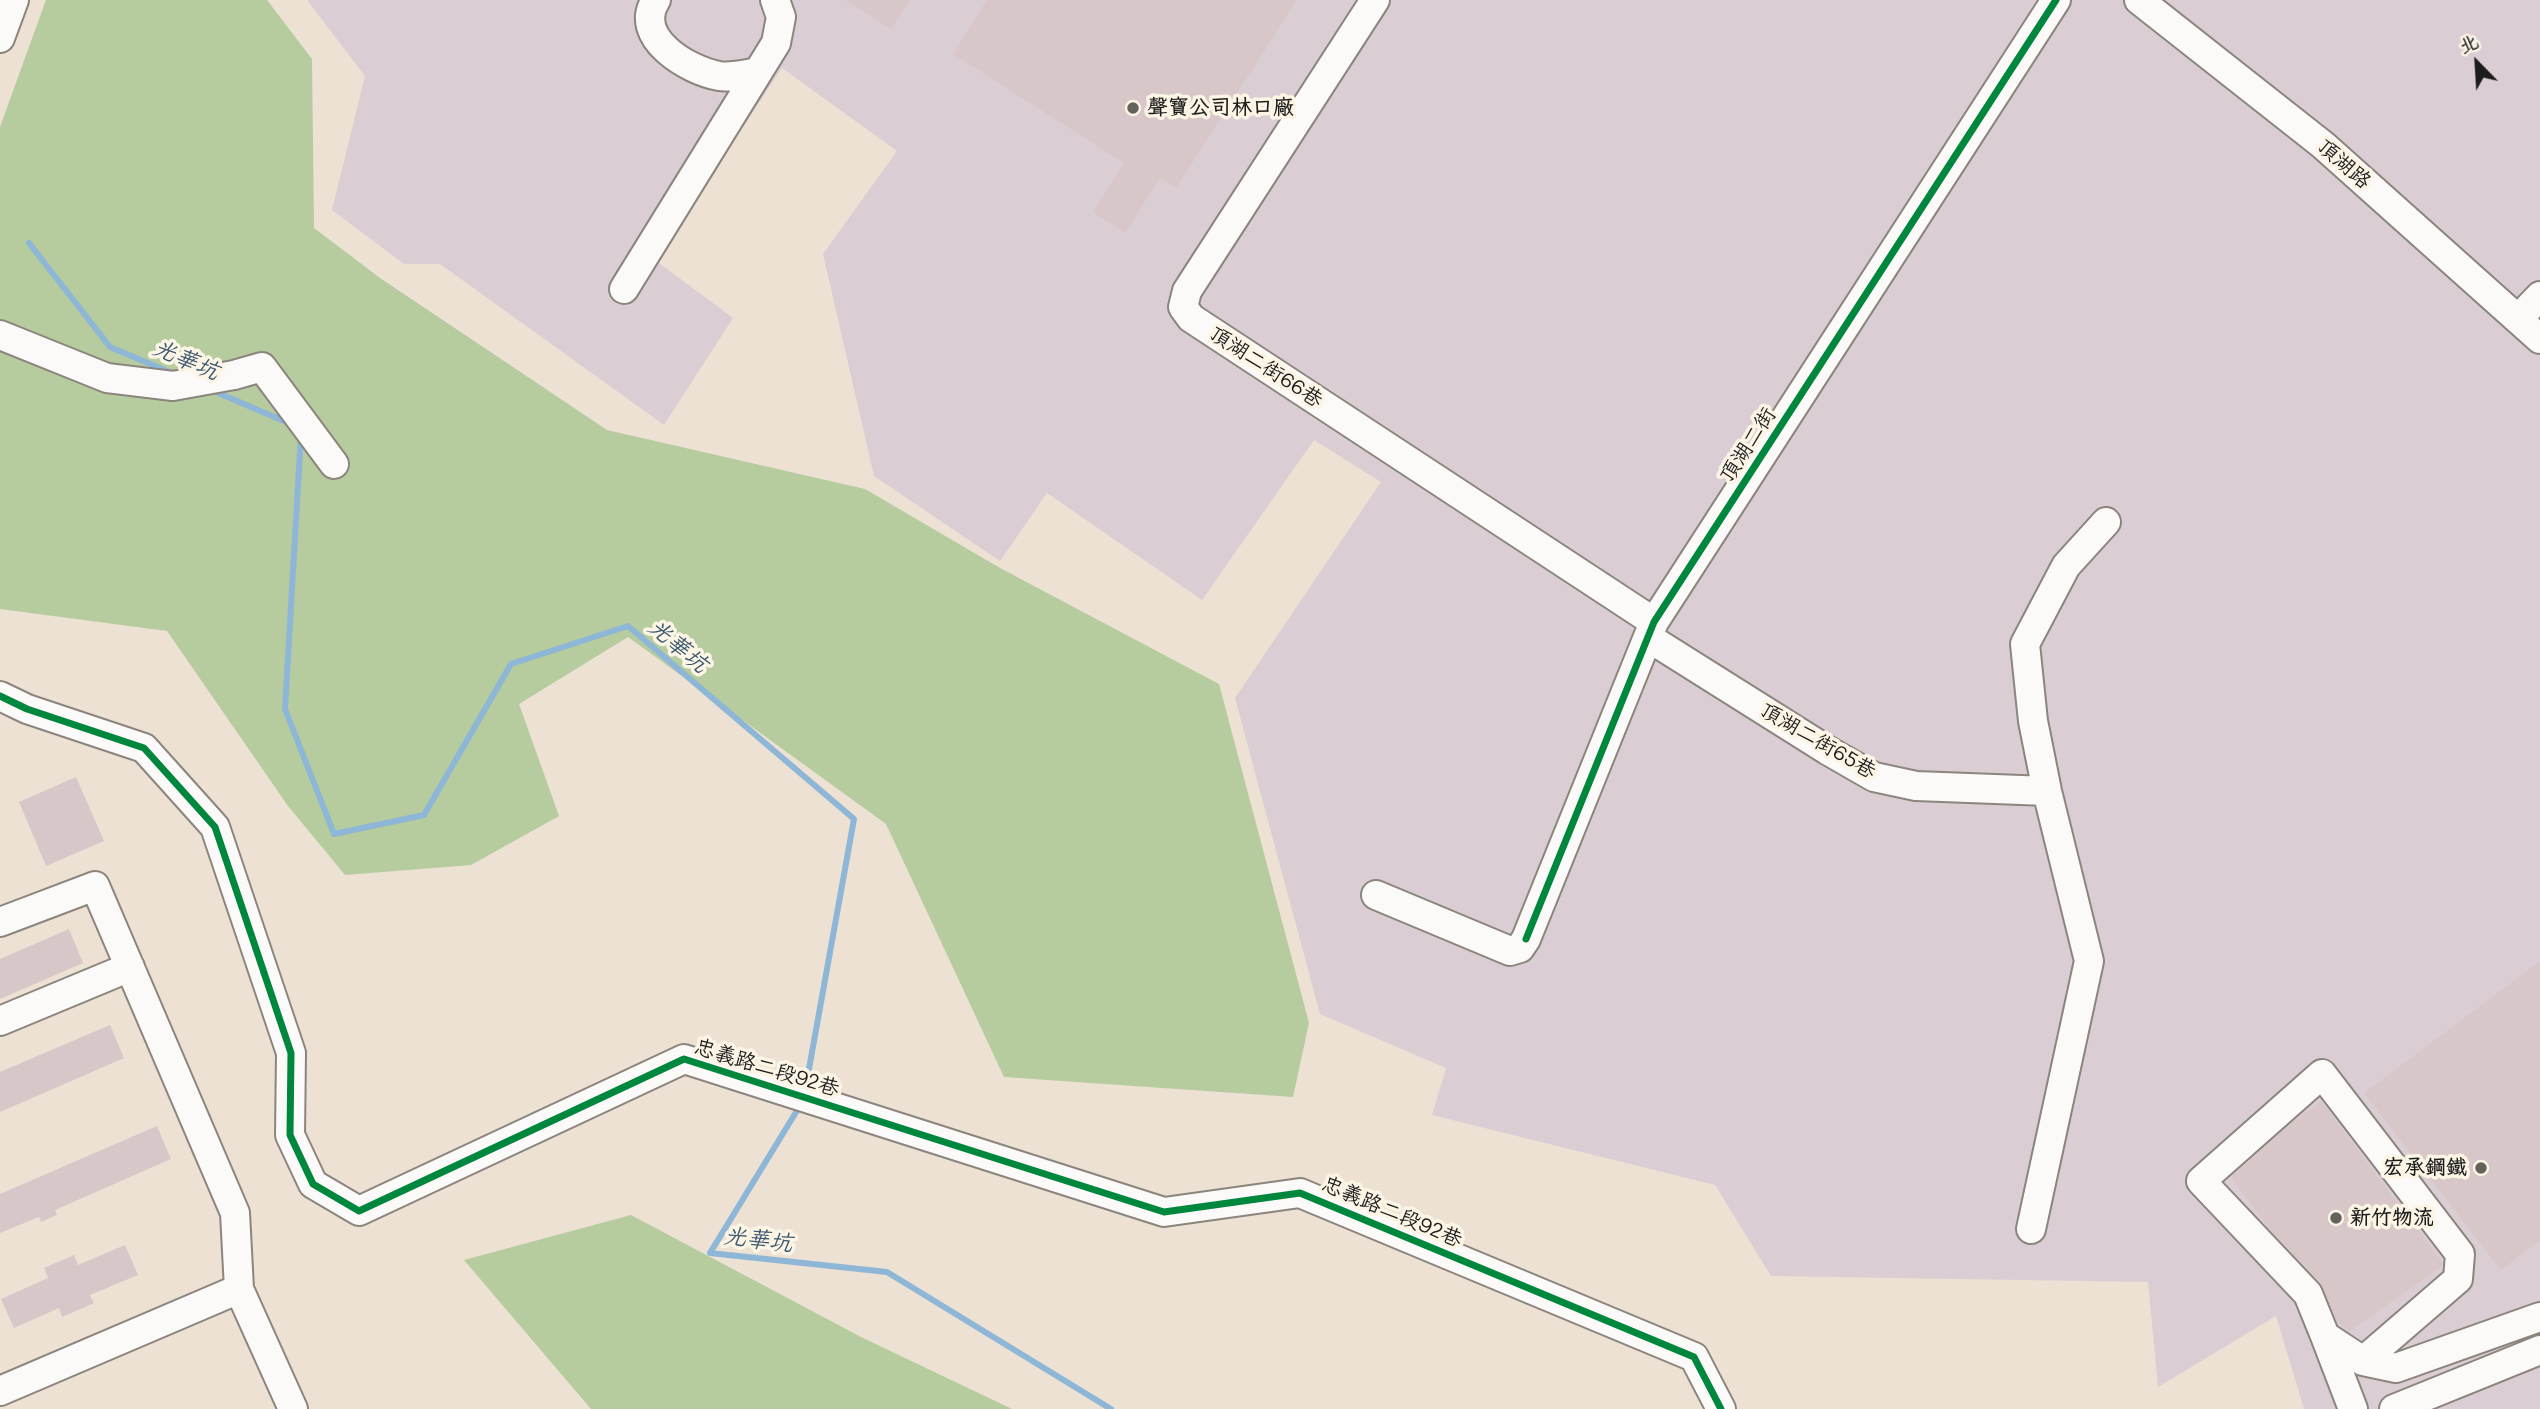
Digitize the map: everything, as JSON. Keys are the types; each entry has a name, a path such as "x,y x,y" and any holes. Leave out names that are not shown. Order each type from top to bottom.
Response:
{"street":[{"path":"0,38 14,0"},
{"path":"656,0 652,6 650,28 665,50 697,71 722,77 758,72"},
{"path":"624,289 776,43 781,17 775,0"},
{"name":"頂湖二街66巷","path":"1375,0 1187,291 1184,307 1191,318 1652,630"},
{"name":"頂湖二街","path":"1376,895 1510,951 1520,948 1652,630 2056,0"},
{"name":"頂湖路","path":"2139,0 2323,145 2540,339"},
{"path":"2518,319 2540,296"},
{"path":"0,335 107,378 173,386 262,367 334,464"},
{"path":"2031,1228 2089,961 2047,791 2033,721 2025,643 2066,566 2106,522"},
{"name":"頂湖二街65巷","path":"1652,630 1827,750 1874,776 1916,786 2047,791"},
{"name":"忠義路二段92巷","path":"0,696 27,709 144,748 215,827 291,1053 290,1135 313,1184 359,1211 684,1059 1164,1212 1300,1193 1694,1357 1721,1409"},
{"path":"0,922 95,886 235,1213 239,1289 293,1409"},
{"path":"0,1021 130,967"},
{"path":"2353,1409 2308,1294 2201,1181 2322,1074 2460,1254 2458,1279 2363,1361"},
{"path":"0,1391 239,1289"},
{"path":"2325,1336 2363,1361 2396,1368 2540,1317"},
{"path":"2394,1409 2540,1350"}],"shaded area":[{"path":"307,0 2540,0 2540,1409 2304,1409 2276,1316 2158,1387 2148,1282 1771,1276 1715,1185 1432,1115 1446,1068 1320,1014 1235,698 1381,482 1314,440 1202,600 1047,493 1000,561 874,476 823,254 897,151 782,68 655,260 733,318 664,425 440,264 404,264 332,210 365,76"}],"green space":[{"path":"46,0 267,0 312,59 314,228 380,278 607,430 865,489 1000,568 1219,684 1309,1023 1293,1097 1004,1077 886,824 628,637 519,704 559,816 471,865 345,875 288,806 167,631 0,609 0,127"},
{"path":"631,1215 861,1337 1012,1409 591,1409 464,1260"}],"building":[{"path":"845,0 910,0 891,29"},
{"name":"聲寶公司林口廠","path":"987,0 1297,0 1176,188 1160,178 1125,233 1093,212 1124,163 953,54"},
{"path":"76,777 104,841 46,866 19,802"},
{"path":"69,929 83,963 0,999 0,959"},
{"name":"宏承鋼鐵","path":"2540,961 2540,1240 2501,1270 2364,1093"},
{"path":"110,1025 124,1058 0,1112 0,1072"},
{"name":"新竹物流","path":"2321,1101 2443,1263 2349,1332 2337,1321 2320,1283 2270,1230 2231,1177"},
{"path":"157,1126 171,1159 55,1210 57,1215 41,1222 39,1217 0,1233 0,1194"},
{"path":"125,1245 138,1275 90,1295 94,1303 62,1317 59,1308 14,1328 1,1299 48,1278 44,1268 74,1255 78,1265"}],"waterway":[{"name":"光華坑","path":"29,243 110,347 174,374"},
{"name":"光華坑","path":"209,389 293,425"},
{"name":"光華坑","path":"301,434 285,709 334,834 424,815 511,664 628,626 854,819 805,1091"},
{"name":"光華坑","path":"801,1104 710,1253 887,1272 1111,1409"}],"cycle path":[{"path":"1526,939 1654,622 2056,0"},
{"path":"0,696 27,709 144,748 215,827 291,1053 290,1135 313,1184 359,1211 684,1059 1164,1212 1300,1193 1694,1357 1721,1409"}],"place":[{"name":"聲寶公司林口廠","path":"1133,108"},
{"name":"宏承鋼鐵","path":"2481,1168"},
{"name":"新竹物流","path":"2336,1218"}]}
